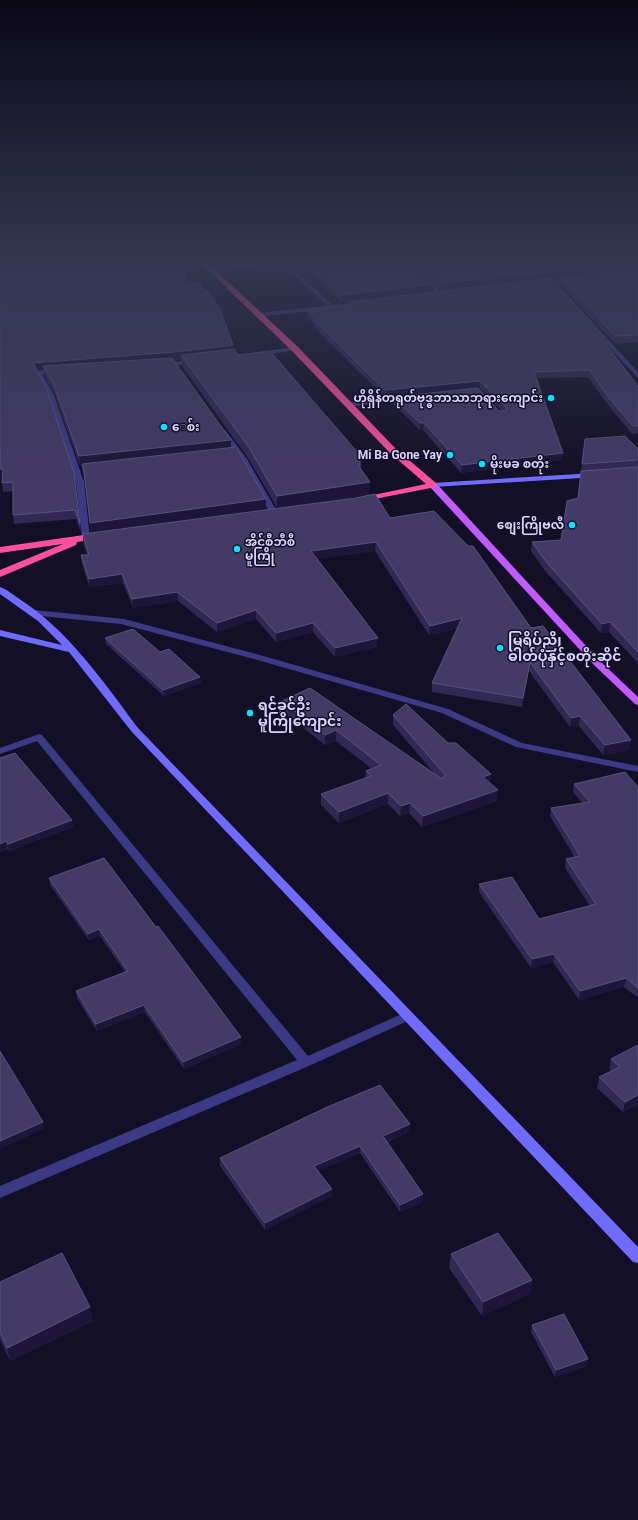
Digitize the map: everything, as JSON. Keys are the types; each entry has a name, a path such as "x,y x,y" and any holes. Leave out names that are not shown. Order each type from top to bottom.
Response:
{"highway":[{"path":"279,334 393,451 433,485"},
{"path":"349,503 433,485"},
{"path":"0,550 109,535"},
{"path":"0,574 86,538"}],"main road":[{"path":"433,485 599,474"},
{"path":"433,485 597,663 638,702"},
{"path":"0,590 34,613 74,650 135,730 638,1256"},
{"path":"0,633 74,650"}],"street":[{"path":"599,334 638,376"},
{"path":"250,355 295,349"},
{"path":"152,366 205,360"},
{"path":"175,364 179,370"},
{"path":"61,371 38,372 51,395 80,471 86,538"},
{"path":"348,405 410,398"},
{"path":"216,422 274,513"},
{"path":"34,613 128,623 257,657 445,711 519,745 638,769"},
{"path":"0,751 39,737 306,1062"},
{"path":"0,1192 306,1062 408,1016"}],"building":[{"path":"0,334 229,334 233,345 174,352 33,363 46,387 74,473 80,524 75,510 13,515 13,482 2,483 3,469 0,469"},
{"path":"328,334 602,334 606,338 601,338 638,386 638,426 633,426 609,398 589,370 534,372 563,453 462,465 424,423 420,423 393,397 478,388 499,411 506,411 506,407 480,381 386,390"},
{"path":"613,334 638,334 638,335 615,336"},
{"path":"235,349 237,355 270,351 358,453 360,457 360,468 370,482 277,496 248,446 181,355"},
{"path":"172,358 231,440 79,456 54,385 43,366"},
{"path":"625,436 638,449 638,460 582,464 585,439"},
{"path":"236,447 266,499 90,523 82,464"},
{"path":"638,467 638,652 610,622 602,624 547,563 532,542 561,540 567,501 578,498 581,471"},
{"path":"375,494 390,518 434,511 468,546 473,546 531,628 543,626 631,740 605,745 580,716 571,718 530,662 523,698 432,683 462,618 430,626 376,542 311,551 378,638 335,648 313,623 276,633 256,610 217,623 177,592 132,599 122,574 89,579 81,555 89,555 83,534 356,498"},
{"path":"133,629 160,652 169,649 200,677 163,690 105,638"},
{"path":"310,688 442,779 445,775 393,715 406,704 448,743 456,743 491,774 483,777 498,790 423,816 410,803 401,806 388,793 339,812 321,794 371,776 366,771 381,765 336,730 325,735 282,701"},
{"path":"15,753 72,820 8,844 6,841 0,844 0,758"},
{"path":"625,772 638,787 638,988 626,978 580,991 554,954 532,959 479,884 512,877 539,919 596,904 566,859 580,856 551,808 590,802 574,784"},
{"path":"104,858 156,927 158,926 241,1037 183,1062 144,1005 96,1024 76,991 128,971 99,929 88,934 49,878"},
{"path":"638,1045 638,1095 625,1102 599,1077 620,1067 611,1059"},
{"path":"0,1051 43,1122 0,1141"},
{"path":"380,1085 410,1124 383,1136 423,1194 400,1205 360,1146 314,1166 332,1189 265,1223 220,1158 325,1108"},
{"path":"498,1233 532,1280 483,1302 451,1254"},
{"path":"62,1253 90,1307 7,1348 0,1332 0,1282"},
{"path":"564,1314 588,1359 556,1370 532,1325"}],"place":[{"name":"ဟိုရှိန်တရုတ်ဗုဒ္ဓဘာသာဘုရားကျောင်း","path":"551,398"},
{"name":"ေစ်း","path":"164,427"},
{"name":"Mi Ba Gone Yay","path":"450,455"},
{"name":"မိုးမခ စတိုး","path":"482,464"},
{"name":"စျေးကြိုဗလီ","path":"572,525"},
{"name":"အိုင်စီဘီစီ မူကြို","path":"237,549"},
{"name":"မြရိပ်ညို ဓါတ်ပုံနှင့်စတိုးဆိုင်","path":"500,648"},
{"name":"ရင်ခွင်ဦး မူကြိုကျောင်း","path":"250,713"}]}
